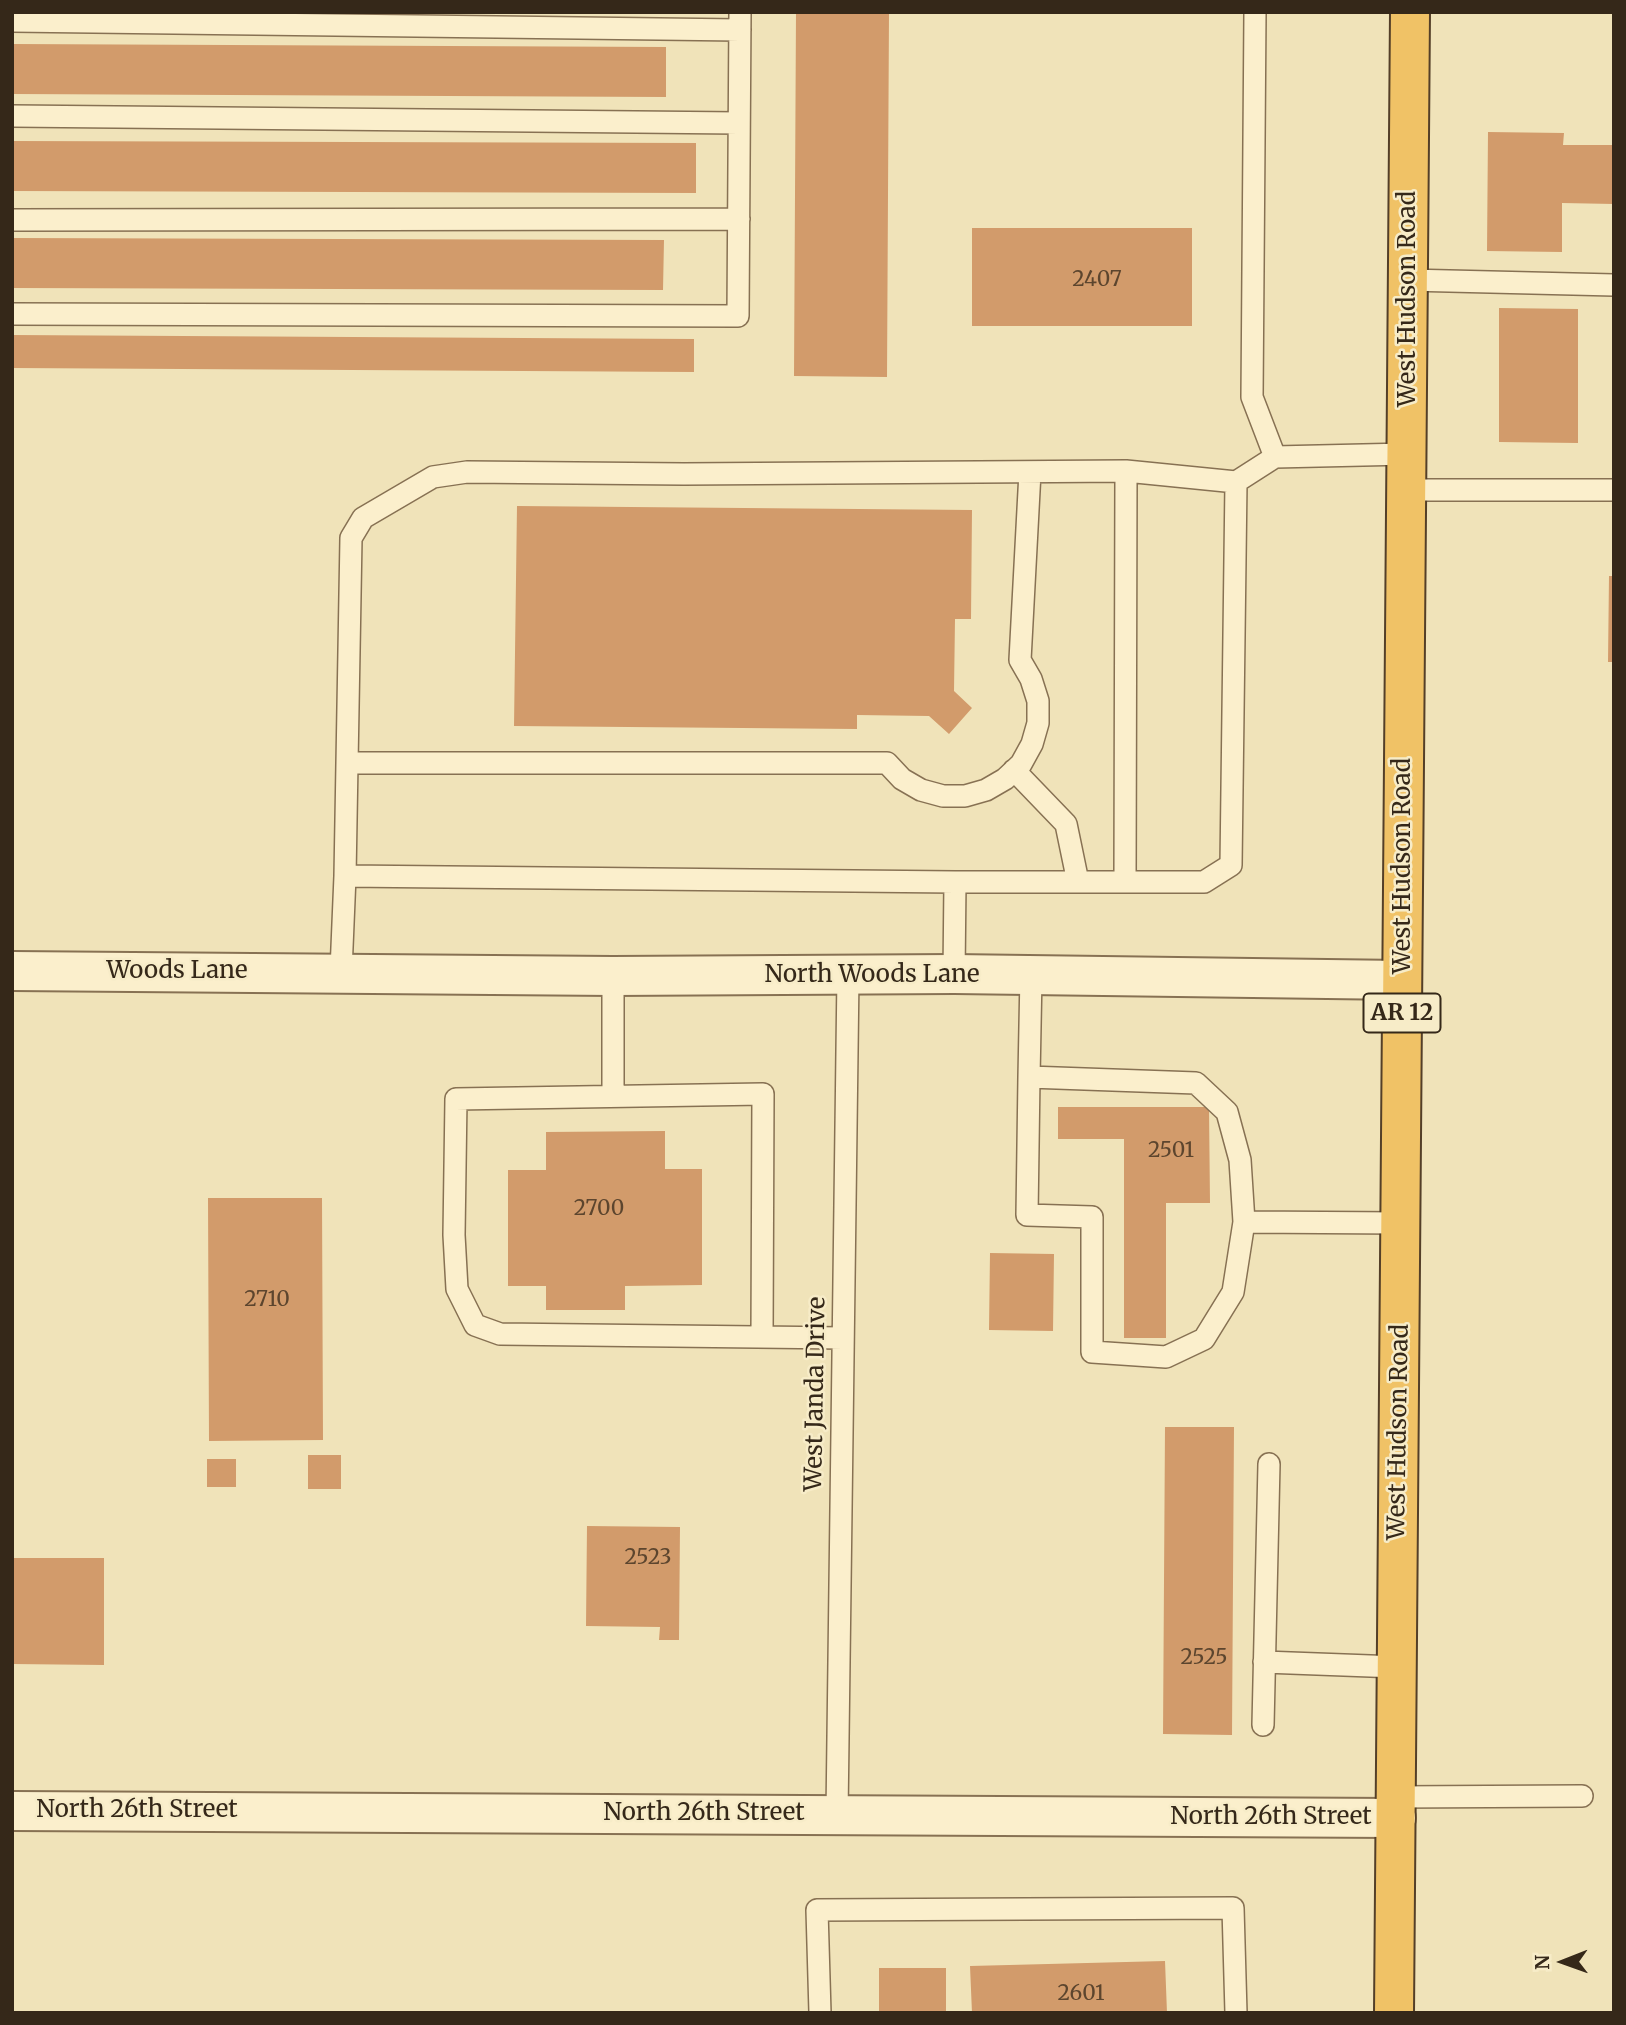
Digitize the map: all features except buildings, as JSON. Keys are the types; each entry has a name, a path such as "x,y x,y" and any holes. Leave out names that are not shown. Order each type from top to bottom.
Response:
{"highway":[{"name":"West Hudson Road","path":"1394,2013 1410,12"}],"street":[{"name":"Woods Lane","path":"12,971 341,971"},
{"name":"North Woods Lane","path":"341,971 613,976 954,974 1402,980"},
{"name":"North 26th Street","path":"12,1811 837,1814 1396,1808"}],"lane":[{"path":"1255,12 1252,397 1275,457"},
{"path":"12,21 740,21 738,316 12,314"},
{"path":"12,116 739,123"},
{"path":"12,219 739,219"},
{"path":"1408,280 1614,285"},
{"path":"341,971 348,763 351,538 363,518 433,477 467,472 1126,471 1236,482 1275,457 1407,472 1614,490"},
{"path":"1125,881 1126,471"},
{"path":"348,763 887,763 912,785 943,796 965,796 986,790 1014,770 1032,744 1038,723 1038,701 1031,679 1020,660 1030,472"},
{"path":"345,876 1204,882 1231,865 1236,482"},
{"path":"1014,770 1066,824 1078,881"},
{"path":"954,974 955,882"},
{"name":"West Janda Drive","path":"837,1814 848,975"},
{"path":"1029,1077 1196,1083 1227,1112 1240,1160 1244,1222 1233,1292 1204,1339 1166,1357 1093,1352 1093,1217 1027,1214 1029,1077 1031,975"},
{"path":"613,976 613,1096"},
{"path":"762,1336 763,1094 456,1099 454,1234 457,1289 475,1325 500,1334 843,1338"},
{"path":"1244,1222 1401,1223"},
{"path":"1263,1725 1269,1464"},
{"path":"1264,1662 1397,1667"},
{"path":"1396,1808 1582,1796"},
{"path":"820,2013 817,1910 1233,1908 1236,2013"}]}
